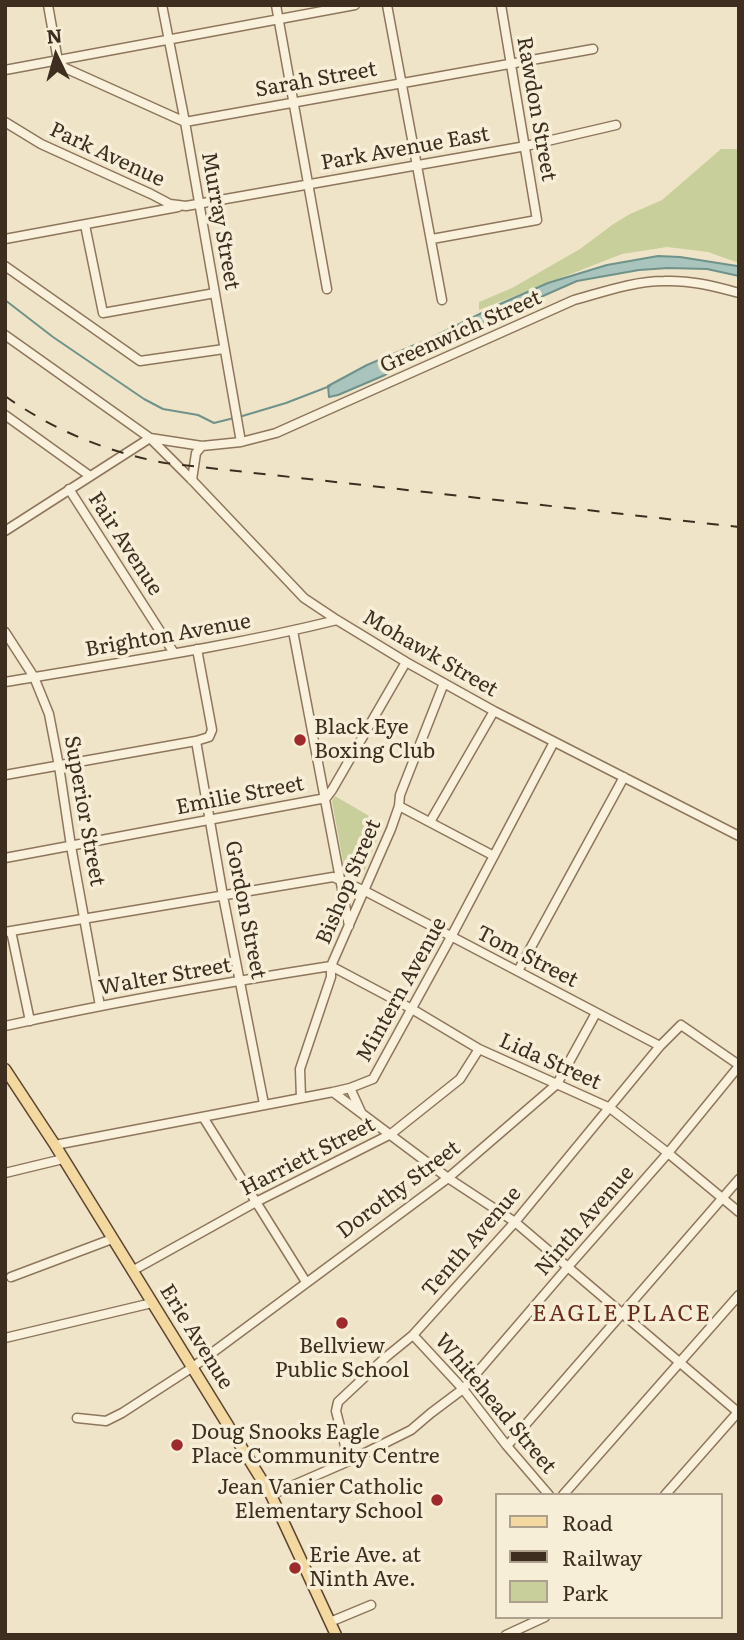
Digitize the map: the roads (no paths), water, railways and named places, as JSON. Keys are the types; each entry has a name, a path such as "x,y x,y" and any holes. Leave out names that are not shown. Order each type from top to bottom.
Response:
{"main road":[{"name":"Erie Avenue","path":"5,1069 55,1145 271,1496 336,1635"}],"street":[{"path":"48,5 58,61 65,68 185,122"},
{"name":"Murray Street","path":"162,5 241,439"},
{"path":"276,5 327,289"},
{"path":"5,70 355,5"},
{"path":"387,5 442,300"},
{"name":"Rawdon Street","path":"432,239 537,220 501,5"},
{"name":"Sarah Street","path":"185,122 593,49"},
{"name":"Park Avenue","path":"5,122 41,144 170,204 199,204"},
{"name":"Park Avenue East","path":"199,204 526,146 617,125"},
{"path":"5,239 186,206"},
{"path":"85,225 103,313 215,293"},
{"path":"5,266 140,361 224,349"},
{"name":"Greenwich Street","path":"5,335 150,438 202,446 276,433 574,300 661,281 700,283 739,293"},
{"path":"5,415 90,475"},
{"path":"5,531 150,438"},
{"name":"Mohawk Street","path":"150,438 304,598 406,662 494,711 739,836"},
{"path":"192,480 196,453 202,446"},
{"name":"Fair Avenue","path":"69,489 174,653"},
{"name":"Brighton Avenue","path":"5,682 197,649 337,620"},
{"path":"293,631 349,926"},
{"name":"Superior Street","path":"5,632 34,677 49,714 100,1006"},
{"path":"5,775 209,737 212,730 197,649"},
{"name":"Emilie Street","path":"5,858 326,798 406,662"},
{"name":"Bishop Street","path":"302,1098 300,1069 331,977 331,966 391,829 400,795 444,683"},
{"path":"430,822 494,711"},
{"name":"Gordon Street","path":"195,741 264,1104"},
{"name":"Mintern Avenue","path":"55,1145 333,1092 373,1079 554,742"},
{"path":"518,971 624,777"},
{"path":"399,806 494,856"},
{"path":"30,1021 8,931 333,877 341,880"},
{"name":"Tom Street","path":"341,880 660,1046"},
{"name":"Walter Street","path":"5,1026 240,980 331,966"},
{"name":"Lida Street","path":"331,966 412,1009 479,1049 610,1108 739,1212"},
{"name":"Dorothy Street","path":"77,1418 106,1420 122,1413 192,1367 448,1178 558,1084 596,1013"},
{"name":"Tenth Avenue","path":"349,1461 336,1411 338,1402 413,1335 514,1222 660,1046 681,1025 739,1065"},
{"name":"Harriett Street","path":"132,1271 256,1202 391,1134 460,1079 479,1049"},
{"name":"Ninth Avenue","path":"271,1496 411,1430 463,1390 668,1153 739,1065"},
{"path":"350,1088 360,1112"},
{"path":"333,1092 448,1178 514,1222 738,1412 667,1493"},
{"path":"203,1117 306,1282"},
{"path":"5,1173 63,1159"},
{"path":"507,1446 739,1179"},
{"path":"10,1277 112,1240"},
{"path":"565,1493 739,1295"},
{"path":"5,1338 152,1303"},
{"name":"Whitehead Street","path":"413,1335 463,1390 547,1493"},
{"path":"330,1622 371,1605"},
{"path":"506,1635 541,1619"}],"water":[{"path":"658,256 739,266 739,276 707,269 668,268 639,270 577,281 477,325 385,375 329,397 328,386 367,365 548,283 607,265"}],"waterway":[{"path":"5,300 53,337 163,409 198,415 214,423 234,418"},
{"path":"239,417 330,386"}],"railway":[{"path":"5,396 42,419 81,438 122,453 165,463 739,527"}],"place":[{"name":"Black Eye Boxing Club","path":"300,740"},
{"name":"Bellview Public School","path":"342,1323"},
{"name":"Doug Snooks Eagle Place Community Centre","path":"177,1445"},
{"name":"Jean Vanier Catholic Elementary School","path":"437,1500"},
{"name":"Erie Ave. at Ninth Ave.","path":"295,1568"}],"district":[{"name":"EAGLE PLACE","path":"622,1314"}]}
